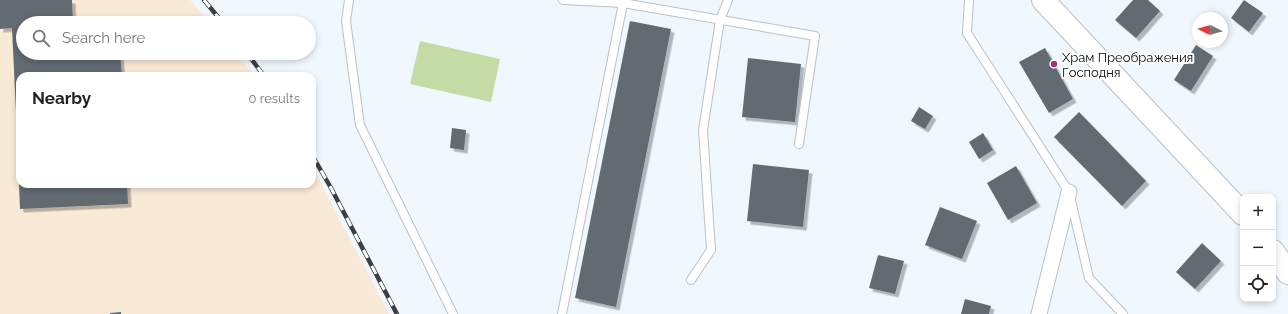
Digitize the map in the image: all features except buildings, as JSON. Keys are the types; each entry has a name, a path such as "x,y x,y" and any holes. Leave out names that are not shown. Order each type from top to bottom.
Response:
{"main road":[{"path":"1043,0 1240,211"},
{"path":"1276,255 1288,273"}],"street":[{"path":"1039,314 1068,192"}],"lane":[{"path":"350,0 346,21 360,125 453,314"},
{"path":"563,0 623,3 815,36 799,144"},
{"path":"691,280 711,250 703,130 720,20 728,0"},
{"path":"969,0 967,33 1068,192 1089,278 1123,314"},
{"path":"562,314 623,3"}],"shaded area":[{"path":"0,0 190,0 204,16 16,16 16,60 242,60 252,72 16,72 16,188 316,188 316,174 389,314 0,314"}],"green space":[{"path":"420,41 500,59 491,102 410,84"}],"railway":[{"path":"204,0 217,16"},
{"path":"252,60 261,72"},
{"path":"316,162 397,314"}],"place":[{"name":"Храм Преображения Господня","path":"1054,64"}]}
